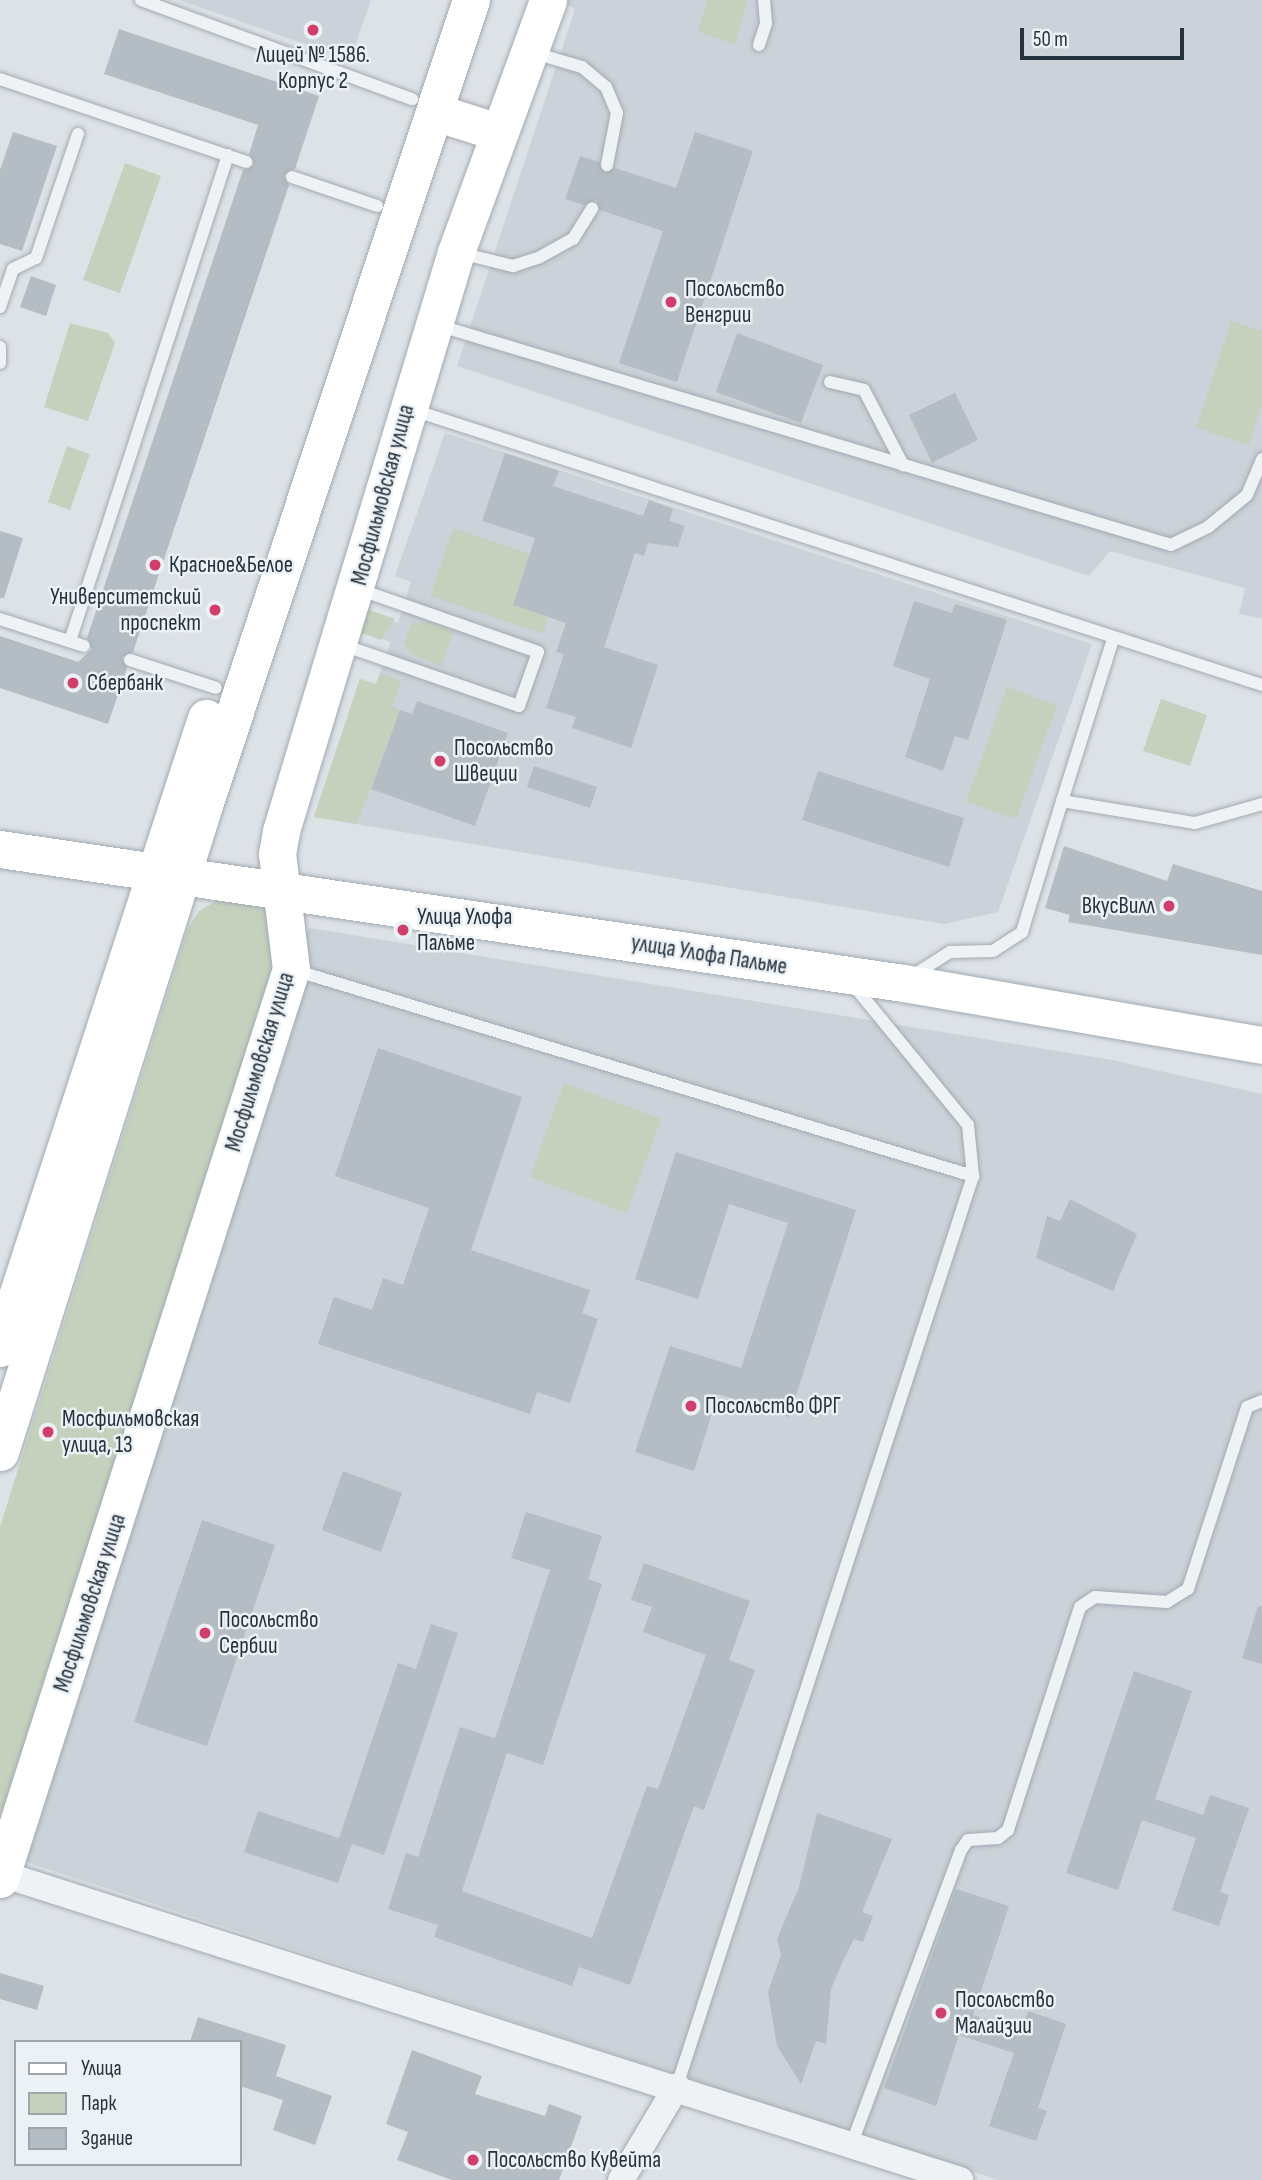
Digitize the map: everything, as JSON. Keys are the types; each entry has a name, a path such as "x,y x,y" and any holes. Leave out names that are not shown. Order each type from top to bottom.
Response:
{"street":[{"path":"0,1349 169,876 424,106 445,0"},
{"path":"0,1452 169,876 216,688 377,206 471,0"},
{"name":"Мосфильмовская улица","path":"2,1877 291,969 281,889 281,831 358,589 406,408 433,323 495,131 548,0"},
{"path":"424,106 495,131"},
{"path":"0,849 169,876"},
{"name":"улица Улофа Пальме","path":"169,876 281,889 903,983 1262,1045"},
{"path":"2,1877 677,2086 960,2180"},
{"path":"621,2180 677,2086"}],"lane":[{"path":"141,0 424,106"},
{"path":"759,45 766,23 764,0"},
{"path":"527,51 582,67 606,87 617,113 607,165"},
{"path":"0,79 246,162"},
{"path":"0,307 13,269 36,258 78,134"},
{"path":"70,641 228,155"},
{"path":"292,177 377,206"},
{"path":"456,252 513,266 540,257 573,239 592,208"},
{"path":"433,323 1171,545 1208,527 1247,495 1262,459"},
{"path":"0,347 0,363"},
{"path":"830,382 864,390 904,465"},
{"path":"406,408 1113,639 1262,685"},
{"path":"340,644 519,706 538,652 358,589"},
{"path":"0,619 84,646"},
{"path":"903,983 950,952 993,951 1022,932 1113,639"},
{"path":"130,660 216,688"},
{"path":"1062,801 1195,822 1262,804"},
{"path":"291,969 973,1176"},
{"path":"677,2086 973,1176 968,1125 846,976"},
{"path":"852,2143 961,1850 968,1840 1008,1830 1080,1607 1095,1597 1167,1602 1188,1589 1247,1407 1262,1401"}],"shaded area":[{"name":"Лицей № 1586. Корпус 2","path":"179,0 371,0 350,60"},
{"path":"560,0 1262,0 1262,618 1239,614 1245,588 1110,551 1089,576 457,366 575,9"},
{"path":"445,433 1092,644 998,912 944,924 314,817 360,679 376,684 391,642 382,639 389,620 398,623 411,582 395,576"},
{"path":"310,928 1112,1060 1262,1094 1262,2180 998,2180 29,1863 19,1851 296,944"}],"green space":[{"path":"708,0 747,0 735,45 698,31"},
{"path":"125,163 161,176 120,293 83,280"},
{"path":"1231,321 1262,331 1262,405 1249,445 1196,428"},
{"path":"70,323 108,333 115,343 88,421 44,407"},
{"path":"67,446 90,454 70,510 48,502"},
{"path":"453,528 530,554 513,605 548,617 543,634 430,596"},
{"path":"367,609 395,619 381,640 359,632"},
{"path":"428,622 454,632 441,666 411,654 404,642 411,624"},
{"path":"380,673 401,681 392,706 400,710 357,824 314,817 360,679 376,684"},
{"path":"1007,687 1057,705 1016,819 966,802"},
{"path":"1161,699 1207,715 1190,766 1143,751"},
{"path":"224,897 258,903 271,916 280,950 0,1857 0,1527 188,928 199,911"},
{"path":"564,1083 661,1119 627,1213 530,1177"}],"building":[{"path":"119,29 319,96 295,169 284,175 289,185 133,652 122,657 127,668 108,724 0,688 0,636 78,662 92,649 87,638 243,170 254,165 249,154 258,125 104,74"},
{"path":"13,132 57,146 22,251 0,244 0,170"},
{"name":"Посольство Венгрии","path":"695,132 753,151 677,382 619,363 663,231 600,210 596,200 584,205 565,199 580,156 599,162 605,173 615,168 676,188"},
{"path":"31,276 56,285 46,316 20,307"},
{"path":"737,333 823,365 801,423 716,392"},
{"path":"955,393 978,440 932,463 909,415"},
{"path":"505,453 559,471 553,486 643,516 649,500 673,509 669,521 685,526 678,547 648,543 644,556 635,553 604,647 658,665 631,748 572,728 576,717 546,708 564,654 556,652 566,623 513,605 535,538 482,521"},
{"path":"0,531 23,538 4,598 0,598"},
{"path":"914,601 952,613 955,604 1007,620 968,740 955,736 943,771 905,757 930,679 893,666"},
{"name":"Посольство Швеции","path":"417,701 508,733 475,826 371,789 400,710 412,714"},
{"path":"534,766 597,787 590,808 527,787"},
{"path":"818,771 964,818 949,867 802,820"},
{"path":"1064,846 1167,881 1173,864 1262,891 1262,955 1068,922 1070,915 1045,908"},
{"path":"378,1048 522,1097 471,1250 590,1290 582,1313 598,1319 570,1403 537,1392 530,1414 318,1344 334,1297 372,1310 383,1278 403,1285 429,1208 335,1176"},
{"path":"676,1152 856,1210 789,1417 718,1394 694,1471 635,1452 670,1346 741,1368 788,1223 729,1204 698,1299 635,1279"},
{"path":"1070,1199 1137,1234 1113,1291 1036,1258 1047,1216 1060,1221"},
{"path":"343,1471 402,1493 381,1552 322,1530"},
{"path":"526,1512 602,1536 588,1579 602,1584 543,1765 507,1753 462,1891 592,1938 647,1786 658,1789 706,1655 643,1632 652,1607 631,1600 644,1563 750,1601 729,1660 755,1670 704,1810 694,1806 630,1985 579,1967 572,1986 434,1937 438,1925 388,1909 406,1853 418,1857 460,1727 495,1738 550,1570 511,1558"},
{"name":"Посольство Сербии","path":"202,1520 275,1545 207,1746 134,1722"},
{"path":"1258,1606 1262,1607 1262,1664 1242,1658"},
{"path":"431,1624 458,1633 384,1855 352,1844 338,1883 244,1852 258,1811 339,1838 398,1663 416,1669"},
{"path":"1134,1671 1192,1691 1155,1799 1203,1815 1210,1795 1249,1808 1220,1892 1229,1895 1219,1926 1172,1910 1196,1838 1142,1820 1118,1890 1066,1873"},
{"path":"817,1813 892,1839 862,1912 873,1916 863,1942 854,1939 831,1989 826,2044 816,2041 801,2084 777,2046 768,1992 781,1955 777,1939 799,1887"},
{"name":"Посольство Малайзии","path":"956,1889 1009,1906 973,2015 1021,2031 1028,2011 1066,2024 1038,2108 1047,2111 1036,2141 989,2126 1014,2053 959,2035 936,2106 884,2088"},
{"path":"0,1973 44,1986 37,2010 0,1999"},
{"path":"198,2017 286,2045 276,2076 332,2096 315,2145 273,2130 283,2100 242,2087 242,2040 191,2040"},
{"path":"412,2050 482,2076 475,2094 545,2116 549,2104 582,2116 559,2180 452,2180 397,2160 408,2132 386,2124"}],"place":[{"name":"Лицей № 1586. Корпус 2","path":"313,30"},
{"name":"Посольство Венгрии","path":"671,302"},
{"name":"Красное&Белое","path":"155,565"},
{"name":"Университетский проспект","path":"215,610"},
{"name":"Сбербанк","path":"73,683"},
{"name":"Посольство Швеции","path":"440,761"},
{"name":"ВкусВилл","path":"1169,906"},
{"name":"Улица Улофа Пальме","path":"403,930"},
{"name":"Посольство ФРГ","path":"691,1406"},
{"name":"Мосфильмовская улица, 13","path":"48,1432"},
{"name":"Посольство Сербии","path":"205,1633"},
{"name":"Посольство Малайзии","path":"941,2013"},
{"name":"Посольство Кувейта","path":"473,2160"}]}
